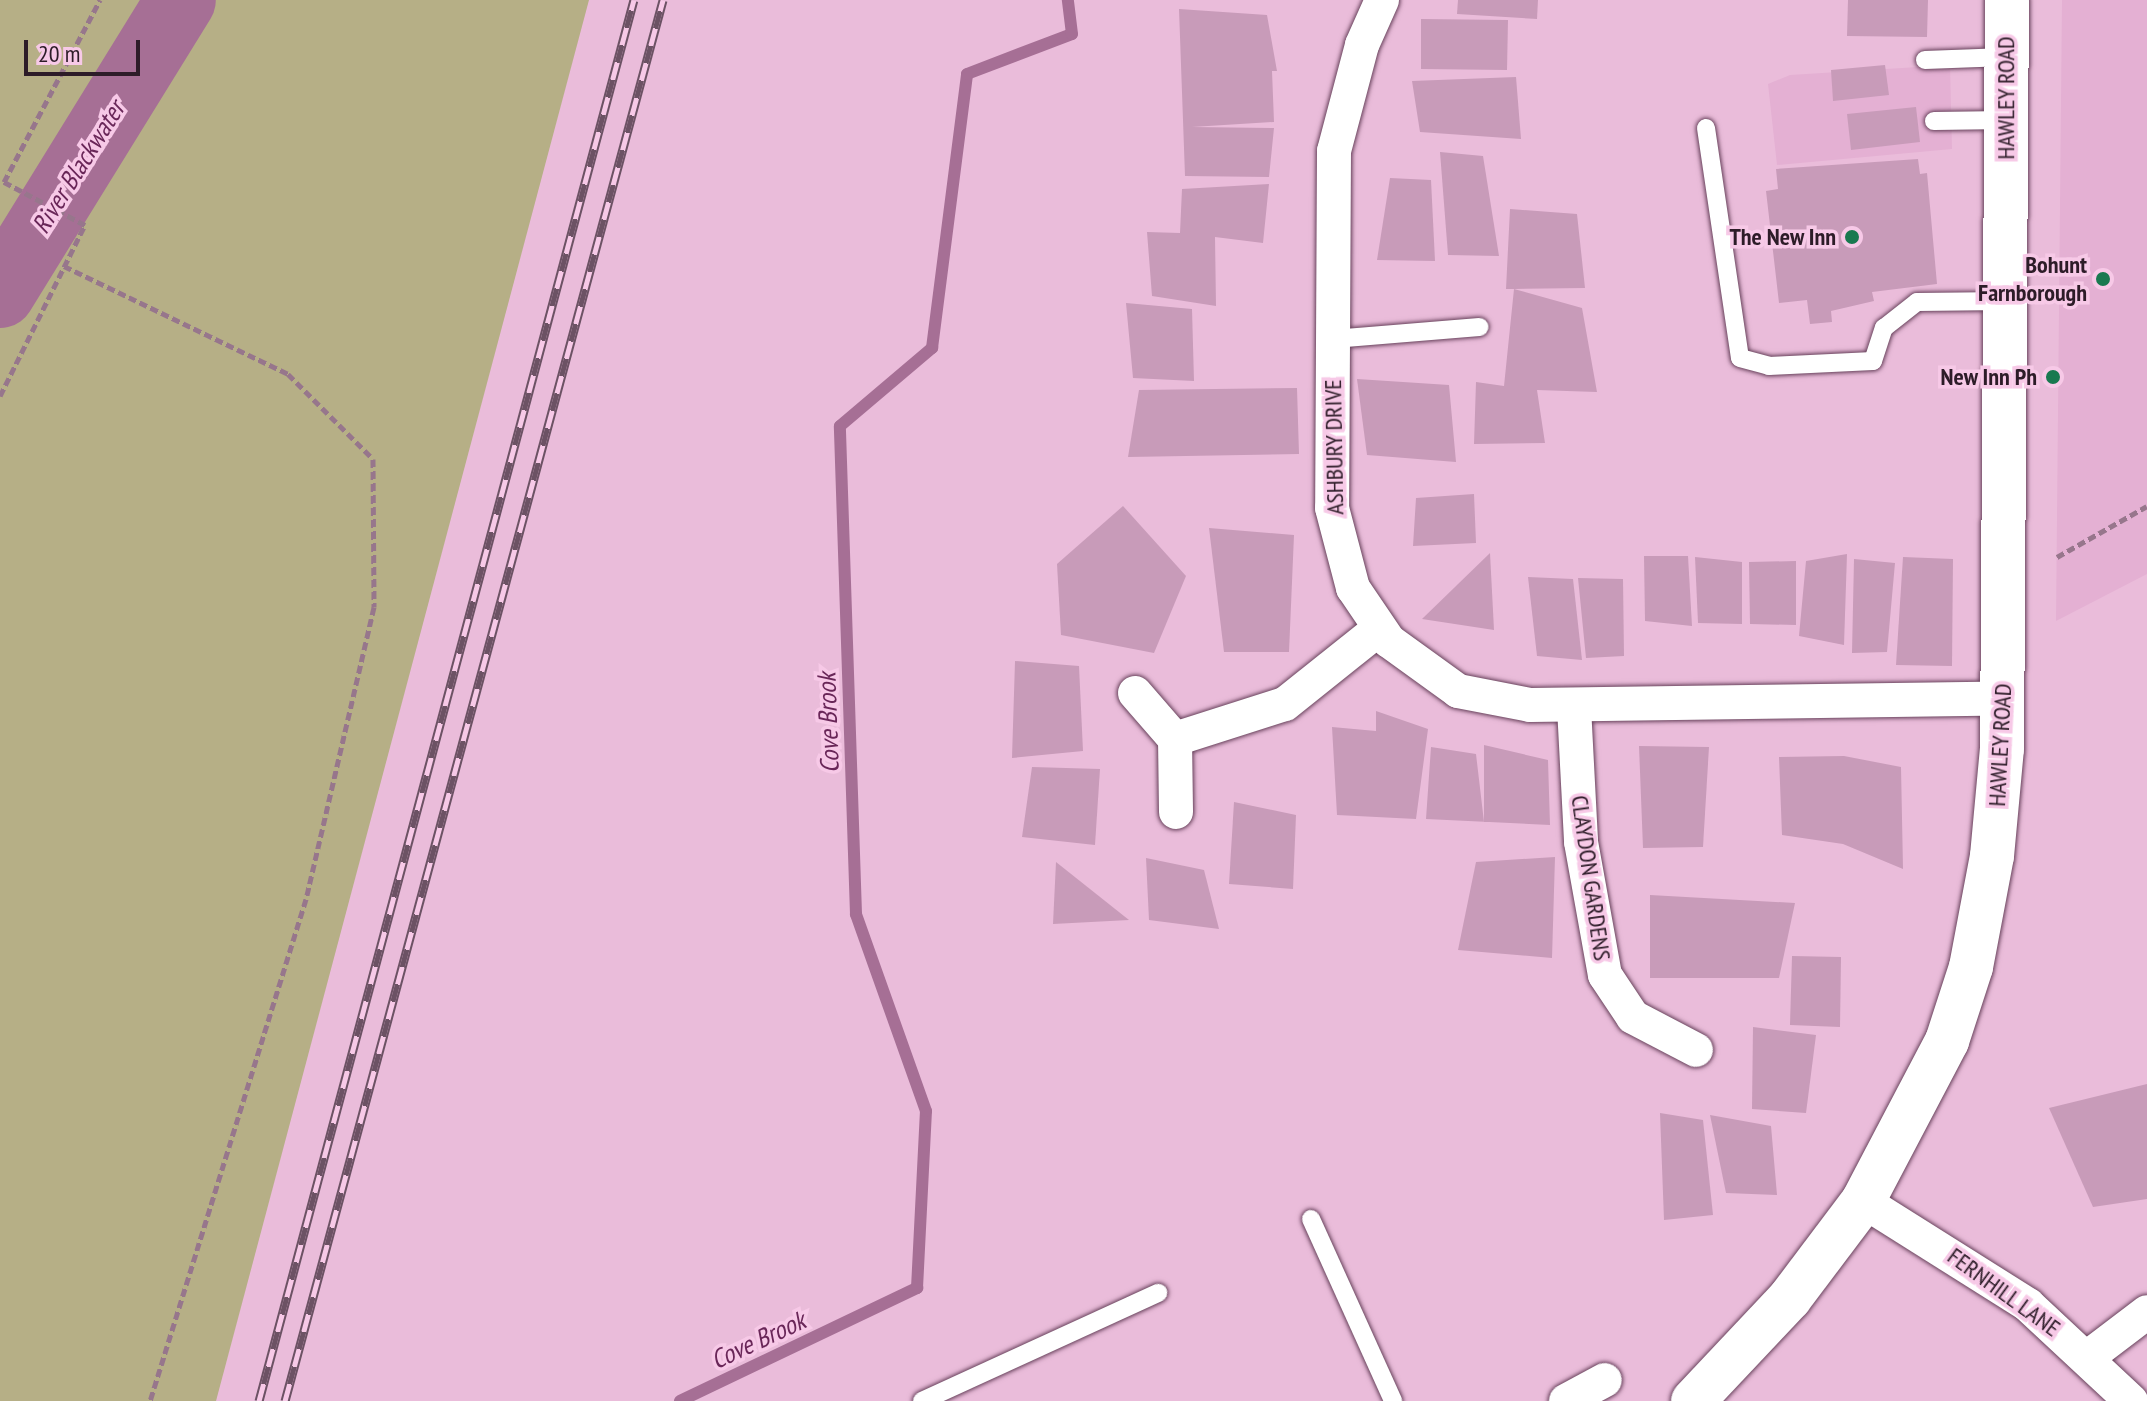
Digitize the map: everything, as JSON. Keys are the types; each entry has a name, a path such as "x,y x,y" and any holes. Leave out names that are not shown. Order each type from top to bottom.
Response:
{"main road":[{"name":"HAWLEY ROAD","path":"1693,1401 1799,1288 1863,1201 1947,1041 1971,967 1998,810 2003,698 2007,0"}],"street":[{"name":"ASHBURY DRIVE","path":"1382,0 1362,45 1334,151 1332,508 1353,588 1379,629 1458,691 1574,707 2003,698"},
{"path":"1175,739 1285,704 1379,629"},
{"path":"1135,693 1175,739 1176,812"},
{"name":"CLAYDON GARDENS","path":"1574,707 1581,842 1605,975 1633,1017 1696,1050"},
{"name":"FERNHILL LANE","path":"1863,1201 1960,1257 2088,1357 2131,1401"},
{"path":"2088,1357 2147,1312"},
{"path":"1566,1401 1605,1380"}],"lane":[{"path":"1925,60 2006,57"},
{"path":"1934,121 2006,120"},
{"path":"1706,128 1740,358 1769,366 1873,361 1884,328 1917,302 2005,301"},
{"path":"1333,339 1480,327"},
{"path":"1311,1219 1393,1401"},
{"path":"922,1401 1158,1293"}],"path":[{"path":"0,396 85,225 4,182 100,0"},
{"path":"64,266 288,374 373,459 374,607 309,883 150,1401"},
{"path":"2057,557 2147,506"}],"shaded area":[{"path":"0,0 589,0 216,1401 0,1401"},
{"name":"Bohunt Farnborough","path":"2062,0 2147,0 2147,574 2056,621"},
{"path":"1950,65 1952,149 1777,165 1768,84 1790,75"}],"building":[{"path":"1458,0 1538,0 1537,19 1457,14"},
{"path":"1848,0 1928,0 1927,37 1847,36"},
{"path":"1179,9 1267,15 1277,71 1272,71 1274,122 1192,127 1274,128 1269,177 1185,176"},
{"path":"1421,19 1508,20 1507,70 1421,69"},
{"path":"1885,65 1889,95 1833,101 1831,70"},
{"path":"1516,77 1521,139 1420,132 1412,81"},
{"path":"1916,107 1920,142 1851,150 1847,114"},
{"path":"1440,152 1483,156 1499,256 1448,255"},
{"name":"The New Inn","path":"1918,159 1920,174 1927,173 1937,284 1872,292 1874,301 1831,311 1832,322 1810,324 1807,300 1779,303 1766,191 1778,189 1776,169"},
{"path":"1390,178 1431,180 1435,261 1377,260"},
{"path":"1269,184 1263,243 1215,237 1216,306 1152,296 1147,232 1180,233 1182,189"},
{"path":"1510,209 1577,214 1585,288 1506,289"},
{"path":"1514,289 1582,308 1597,392 1537,390 1545,443 1474,444 1476,382 1504,386"},
{"path":"1126,303 1192,309 1194,381 1133,378"},
{"path":"1357,379 1449,385 1456,462 1367,455"},
{"path":"1297,388 1299,454 1128,457 1139,390"},
{"path":"1474,494 1476,543 1413,546 1416,498"},
{"path":"1123,506 1186,576 1154,653 1061,635 1057,564"},
{"path":"1209,528 1294,535 1289,652 1224,652"},
{"path":"1490,553 1494,630 1422,619"},
{"path":"1847,554 1844,645 1799,636 1806,561"},
{"path":"1644,556 1688,556 1692,626 1645,621"},
{"path":"1695,557 1742,562 1742,624 1698,623"},
{"path":"1903,557 1953,559 1952,666 1896,665"},
{"path":"1854,559 1895,563 1887,652 1852,653"},
{"path":"1796,561 1796,625 1750,624 1749,562"},
{"path":"1528,577 1573,579 1582,660 1537,656"},
{"path":"1578,578 1623,579 1624,656 1586,658"},
{"path":"1015,661 1079,666 1083,751 1012,758"},
{"path":"1376,711 1428,729 1416,819 1337,815 1332,727 1376,731"},
{"path":"1484,745 1548,760 1550,825 1484,822"},
{"path":"1639,746 1709,747 1703,847 1643,848"},
{"path":"1431,747 1476,754 1484,822 1426,819"},
{"path":"1844,756 1901,767 1903,869 1843,844 1782,835 1779,757"},
{"path":"1032,767 1100,769 1095,845 1022,837"},
{"path":"1234,802 1296,815 1293,889 1229,884"},
{"path":"1555,857 1552,958 1458,950 1476,862"},
{"path":"1146,858 1204,870 1219,929 1149,920"},
{"path":"1056,862 1129,920 1053,924"},
{"path":"1650,895 1795,903 1779,978 1650,978"},
{"path":"1792,956 1841,957 1840,1027 1790,1025"},
{"path":"1753,1027 1816,1035 1806,1113 1752,1109"},
{"path":"2147,1084 2147,1199 2093,1207 2049,1108"},
{"path":"1660,1113 1703,1120 1713,1215 1664,1220"},
{"path":"1710,1115 1771,1126 1777,1195 1726,1193"}],"waterway":[{"name":"River Blackwater","path":"0,293 181,0"},
{"name":"Cove Brook","path":"680,1401 917,1288 926,1111 856,914 840,426 932,348 967,74 1072,34 1068,0"}],"railway":[{"path":"259,1401 634,0"},
{"path":"285,1401 663,0"}],"place":[{"name":"The New Inn","path":"1852,237"},
{"name":"Bohunt Farnborough","path":"2103,279"},
{"name":"New Inn Ph","path":"2053,377"}]}
